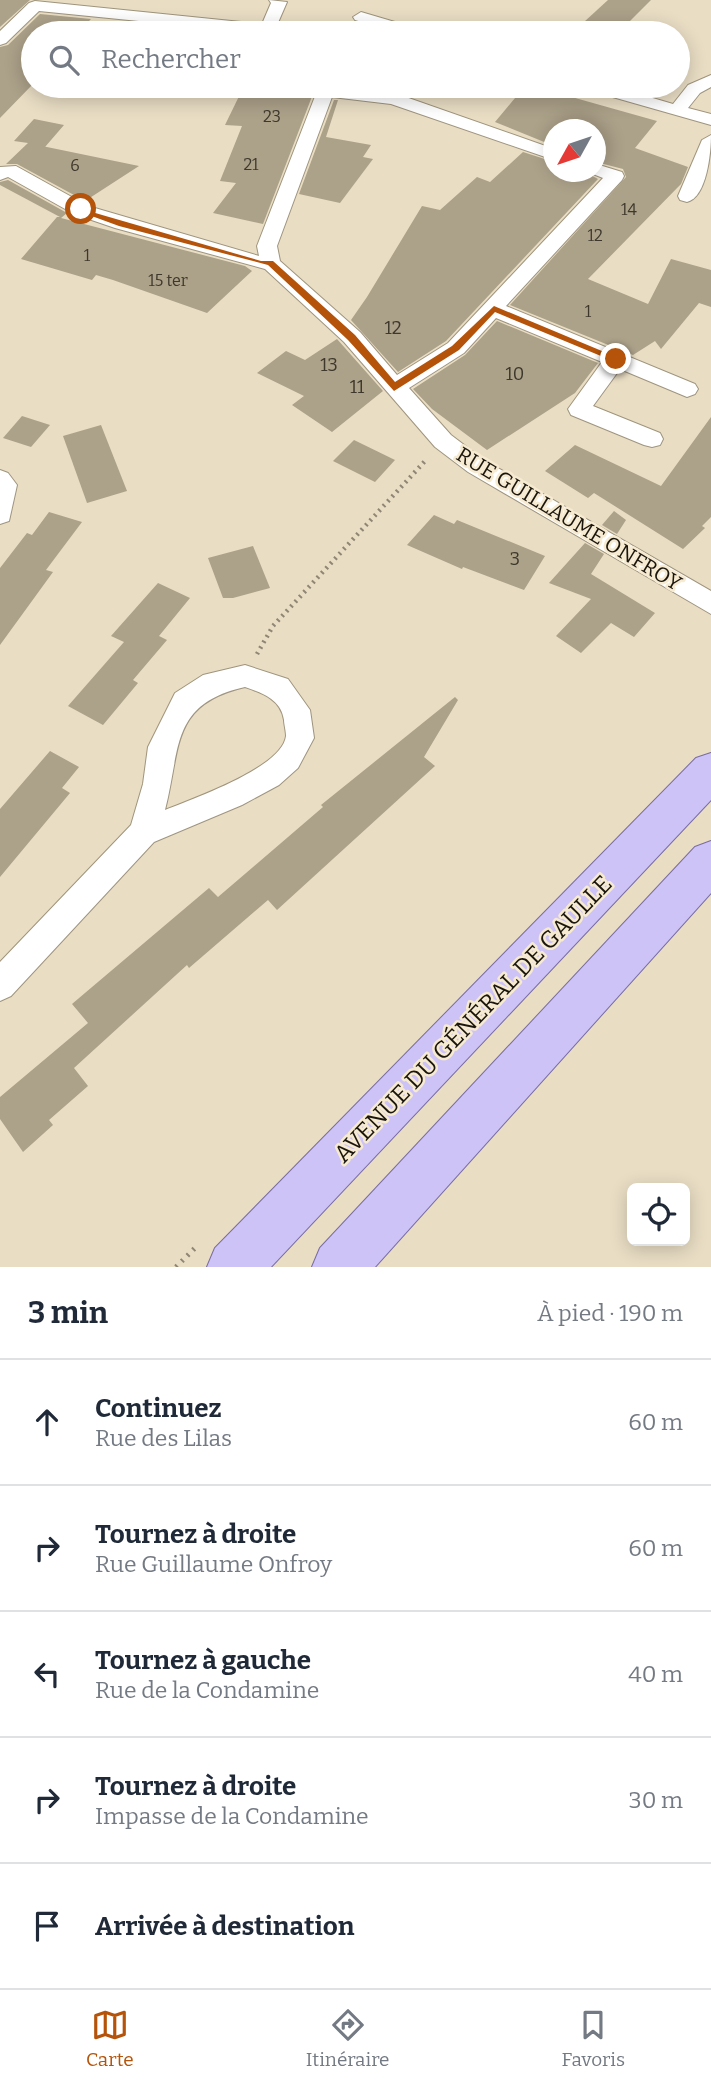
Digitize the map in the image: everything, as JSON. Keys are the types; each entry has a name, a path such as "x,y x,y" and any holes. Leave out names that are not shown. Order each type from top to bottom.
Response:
{"main road":[{"name":"AVENUE DU GÉNÉRAL DE GAULLE","path":"234,1267 711,771"},
{"path":"339,1267 711,861"}],"street":[{"path":"270,21 277,0"},
{"path":"360,21 368,0"},
{"path":"11,1 35,6 187,21"},
{"path":"0,40 35,6"},
{"path":"362,17 376,21"},
{"path":"690,94 711,80"},
{"path":"0,174 9,170 81,209 122,224 261,263 270,263 267,246 322,98"},
{"path":"388,98 543,151"},
{"path":"636,98 711,120"},
{"path":"677,110 687,98"},
{"path":"687,197 711,140"},
{"path":"394,387 456,348 615,177 606,174"},
{"name":"RUE GUILLAUME ONFROY","path":"270,263 352,337 443,441 477,466 711,604"},
{"path":"494,309 687,389"},
{"path":"616,359 579,409 652,439"},
{"path":"0,479 5,485 0,515"},
{"path":"0,985 144,832 232,796 270,776 288,759 300,738 296,710 278,687 245,676 213,682 184,701 162,747 144,832"}],"path":[{"path":"245,676 273,626 443,441"}],"building":[{"path":"0,0 30,0 0,27"},
{"path":"608,0 651,0 630,21 585,21"},
{"path":"40,14 91,19 89,21 33,21"},
{"path":"21,32 21,96 0,118 0,47 8,45"},
{"path":"238,98 311,98 263,224 213,213 236,183 220,181 242,126 225,125"},
{"path":"515,98 575,98 657,121 635,148 688,167 681,184 588,279 648,304 671,259 711,270 711,307 699,303 661,349 655,341 633,355 510,305 626,177 623,169 606,165 606,119 543,119 543,142 495,122"},
{"path":"334,100 338,100 326,137 371,145 363,157 373,159 340,203 299,194"},
{"path":"34,119 64,125 45,147 139,166 85,201 17,164 6,164 28,143 14,141"},
{"path":"523,152 543,158 543,182 595,182 446,341 398,372 351,320 422,206 440,210 477,177 490,182"},
{"path":"8,180 67,213 61,218 245,266 252,271 207,313 96,275 92,280 21,259 57,217 60,217 0,185 0,182"},
{"path":"497,321 598,363 575,393 487,450 432,409 413,389 465,355"},
{"path":"337,339 383,391 332,432 292,405 304,396 257,373 286,351 305,360"},
{"path":"22,416 50,425 31,447 3,438"},
{"path":"711,417 711,517 702,526 705,528 683,549 594,493 588,498 545,471 575,445 661,486"},
{"path":"101,425 127,491 87,503 63,436"},
{"path":"354,440 395,460 375,482 333,461"},
{"path":"614,511 626,520 617,534 602,525"},
{"path":"49,512 82,522 46,570 53,572 0,645 0,568 27,533 32,535"},
{"path":"434,515 454,524 457,520 545,556 524,590 463,567 462,569 407,545"},
{"path":"585,543 604,554 591,574 655,613 634,637 611,623 581,653 556,636 591,599 549,583"},
{"path":"253,546 270,588 223,598 208,558"},
{"path":"158,583 190,598 159,636 167,640 133,680 138,683 103,725 68,706 124,642 111,636"},
{"path":"455,697 458,700 424,757 435,766 277,910 268,900 189,968 187,965 74,1068 88,1086 49,1120 53,1125 23,1152 0,1119 0,1097 88,1023 72,1004 209,888 218,897 323,807 321,805"},
{"path":"50,751 79,767 62,788 70,793 0,877 0,809"}],"route":[{"path":"81,209 122,224 261,263 270,263 352,337 394,387 456,348 494,309 616,359"}]}
